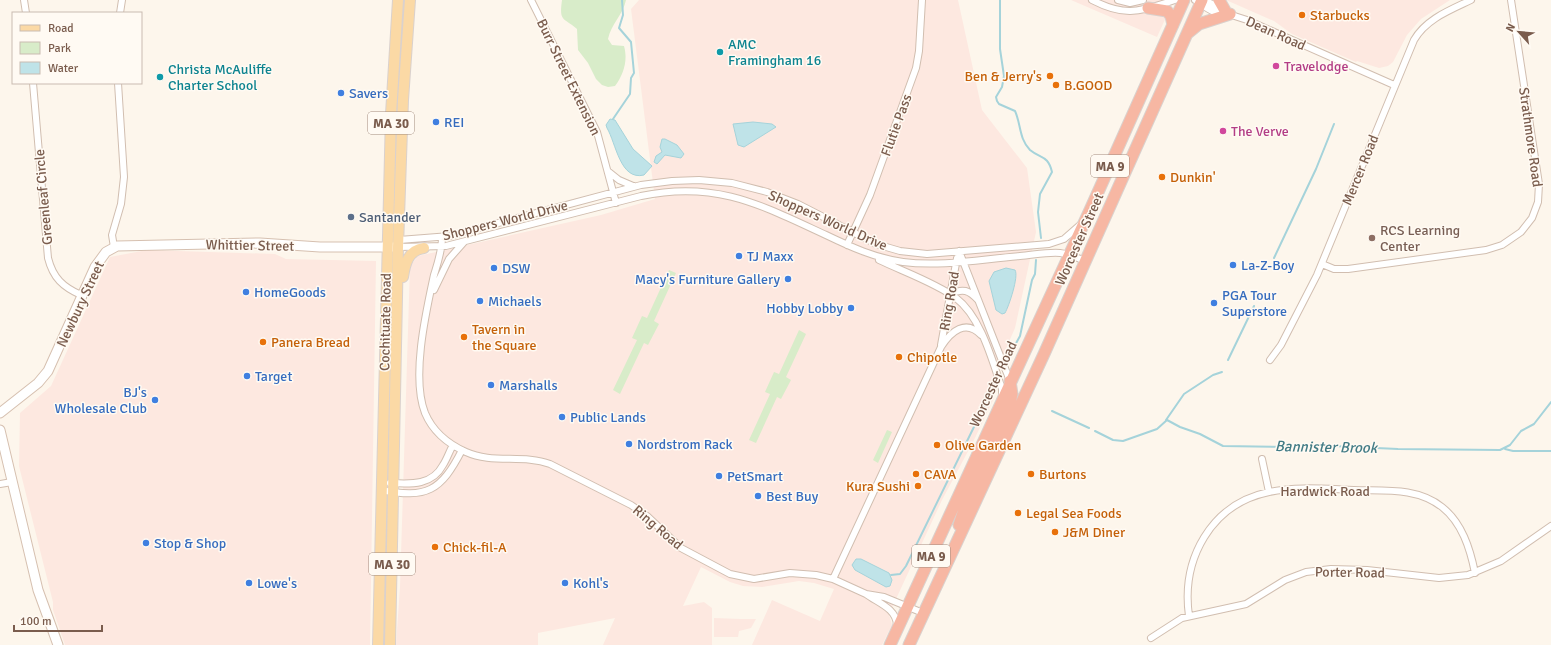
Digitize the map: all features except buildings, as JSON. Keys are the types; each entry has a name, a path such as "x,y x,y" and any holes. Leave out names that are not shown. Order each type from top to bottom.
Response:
{"highway":[{"name":"Worcester Street","path":"1033,332 1090,210 1184,0"},
{"path":"1187,33 1199,24 1227,13 1219,0"},
{"name":"Worcester Street","path":"952,553 1086,261 1200,1"},
{"path":"1146,4 1167,11 1171,16 1173,25"},
{"name":"Worcester Road","path":"890,645 1033,332"},
{"path":"952,553 968,498 1010,406 1012,394 1010,381"},
{"name":"MA 9","path":"909,645 952,553"}],"main road":[{"name":"Cochituate Road","path":"378,645 387,247 393,70 398,0"},
{"name":"Cochituate Road","path":"390,645 403,100 410,0"},
{"path":"397,329 405,264 412,253 424,248"}],"street":[{"path":"24,0 26,12"},
{"path":"120,12 122,0"},
{"name":"Burr Street Extension","path":"531,0 596,129 616,203"},
{"name":"Flutie Pass","path":"847,245 870,195 915,71 919,51 922,0"},
{"path":"1092,0 1125,12 1136,12 1146,4"},
{"path":"1118,0 1130,3 1146,4 1174,0"},
{"name":"Mercer Road","path":"1270,360 1298,315 1322,264 1411,46 1421,30 1433,20 1471,0"},
{"name":"Strathmore Road","path":"1322,264 1334,269 1348,269 1486,250 1509,242 1527,225 1538,202 1539,184 1510,0"},
{"name":"Dean Road","path":"1200,1 1210,3 1227,13 1247,20 1394,85"},
{"name":"Greenleaf Circle","path":"33,84 48,258 52,271 59,282 82,295"},
{"name":"Newbury Street","path":"0,414 46,374 99,260 106,252 114,247 112,235 122,204 124,177 118,84"},
{"path":"608,171 619,180 635,186"},
{"name":"Shoppers World Drive","path":"387,247 442,237 635,186 665,181 719,181 746,186 786,199 853,233 883,246 907,252 927,254 1055,243 1072,233 1090,210"},
{"name":"Shoppers World Drive","path":"399,244 424,248 442,247 648,195 673,191 700,191 726,194 765,207 864,252 950,294 969,311 982,335 1002,389 1000,404"},
{"name":"Ring Road","path":"442,237 442,247 421,348 421,396 425,413 440,436 462,450 477,456 536,460 553,466 631,505 647,516 677,545 733,576 758,579 797,573 834,579 866,594 881,596 923,613"},
{"name":"Ring Road","path":"430,300 449,259 459,247 468,240"},
{"name":"Whittier Street","path":"114,247 127,244 260,243 320,247 387,247"},
{"path":"959,251 982,306 1010,381"},
{"name":"Ring Road","path":"939,350 959,251"},
{"name":"Shoppers World Drive","path":"864,252 880,257 908,262 956,262 1054,253 1086,261"},
{"path":"950,294 959,291 966,291 972,294 982,306"},
{"name":"Ring Road","path":"834,579 939,350 951,334 960,328 972,328 982,335"},
{"path":"0,430 38,590 55,645"},
{"path":"382,486 393,488 429,480 442,468 453,445"},
{"path":"382,486 421,492 436,486 448,474 462,450"},
{"path":"1262,459 1269,492"},
{"path":"0,484 12,482"},
{"name":"Hardwick Road","path":"1188,616 1186,597 1188,578 1192,561 1203,539 1227,512 1251,497 1269,492 1297,488 1402,491 1427,497 1441,506 1458,525 1468,545 1475,573"},
{"name":"Porter Road","path":"1151,638 1169,625 1188,616 1246,604 1292,577 1314,570 1367,570 1439,578 1461,577 1475,573 1507,557 1551,527"},
{"path":"866,594 893,612 897,620 896,632"}],"shaded area":[{"path":"639,0 958,0 982,110 1027,168 1036,232 1015,328 990,385 994,398 974,440 942,500 889,614 892,625 882,645 752,645 772,600 820,621 834,589 814,583 799,581 762,587 743,586 730,582 701,567 683,606 704,602 712,608 712,645 603,645 615,618 538,633 538,645 396,645 400,587 410,266 418,256 601,215 655,199 631,9"},
{"path":"1071,0 1174,0 1157,37"},
{"path":"1226,0 1450,0 1421,19 1407,35 1393,62 1388,66 1379,68 1357,61 1356,62 1292,34 1274,21"},
{"path":"147,250 275,254 286,259 376,261 370,645 65,645 53,610 53,602 19,466 20,413 51,386 110,257"},
{"path":"714,618 756,619 751,628 739,631 738,637 714,637"}],"green space":[{"path":"562,0 626,0 608,39 612,45 624,46 626,56 621,77 615,86 608,87 602,85 596,79 588,63 578,50 577,29 563,18 561,12"},
{"path":"669,270 676,273 654,321 659,324 648,345 644,343 620,394 613,390 637,340 632,338 642,316 647,318"},
{"path":"799,330 806,334 786,377 791,380 781,399 777,397 756,443 749,440 770,394 765,392 774,372 779,374"},
{"path":"887,430 892,432 878,463 873,460"}],"water":[{"path":"610,119 615,120 633,149 652,166 644,175 636,175 629,172 624,167 606,125"},
{"path":"753,122 772,124 776,127 744,147 738,145 733,124"},
{"path":"662,139 677,145 684,154 681,158 665,155 657,164 654,162 656,156 662,152 660,147"},
{"path":"1006,268 1015,270 1016,278 1009,304 1005,313 1002,314 996,310 989,281 994,272"},
{"path":"856,559 861,559 889,573 892,580 890,586 886,587 855,570 852,565"}],"waterway":[{"path":"613,119 630,94 631,78 634,73 631,42 619,28 623,15 622,0"},
{"name":"Bannister Brook","path":"1000,0 1000,49 1004,76 1002,87 996,97 997,101 999,104 1015,111 1026,146 1034,153 1044,158 1052,172 1040,194 1038,212 1041,238"},
{"path":"1274,258 1316,169 1334,124"},
{"name":"Bannister Brook","path":"1008,358 1020,336 1032,280 1035,274 1036,260"},
{"path":"1228,360 1254,306"},
{"path":"1166,420 1184,394 1213,375 1222,372"},
{"name":"Bannister Brook","path":"993,384 992,388 994,391"},
{"path":"891,575 900,574 906,566 992,390"},
{"name":"Bannister Brook","path":"1095,431 1113,440 1123,441 1157,429 1167,420 1223,446 1289,447 1311,445 1398,449 1500,450 1510,445 1521,431 1534,424 1551,402"},
{"name":"Bannister Brook","path":"1052,411 1089,428"},
{"path":"1505,449 1513,451 1551,451"}],"place":[{"name":"Starbucks","path":"1302,15"},
{"name":"AMC Framingham 16","path":"720,52"},
{"name":"Travelodge","path":"1276,66"},
{"name":"Ben & Jerry's","path":"1050,76"},
{"name":"Christa McAuliffe Charter School","path":"160,77"},
{"name":"B.GOOD","path":"1056,85"},
{"name":"Savers","path":"341,93"},
{"name":"REI","path":"436,122"},
{"name":"The Verve","path":"1223,131"},
{"name":"Dunkin'","path":"1162,177"},
{"name":"Santander","path":"351,217"},
{"name":"RCS Learning Center","path":"1372,238"},
{"name":"TJ Maxx","path":"739,256"},
{"name":"La-Z-Boy","path":"1233,265"},
{"name":"DSW","path":"494,268"},
{"name":"Macy's Furniture Gallery","path":"788,279"},
{"name":"HomeGoods","path":"246,292"},
{"name":"Michaels","path":"480,301"},
{"name":"PGA Tour Superstore","path":"1214,303"},
{"name":"Hobby Lobby","path":"851,308"},
{"name":"Tavern in the Square","path":"464,337"},
{"name":"Panera Bread","path":"263,342"},
{"name":"Chipotle","path":"899,357"},
{"name":"Target","path":"247,376"},
{"name":"Marshalls","path":"491,385"},
{"name":"BJ's Wholesale Club","path":"155,400"},
{"name":"Public Lands","path":"562,417"},
{"name":"Nordstrom Rack","path":"629,444"},
{"name":"Olive Garden","path":"937,445"},
{"name":"CAVA","path":"916,474"},
{"name":"Burtons","path":"1031,474"},
{"name":"PetSmart","path":"719,476"},
{"name":"Kura Sushi","path":"918,486"},
{"name":"Best Buy","path":"758,496"},
{"name":"Legal Sea Foods","path":"1018,513"},
{"name":"J&M Diner","path":"1055,532"},
{"name":"Stop & Shop","path":"146,543"},
{"name":"Chick-fil-A","path":"435,547"},
{"name":"Lowe's","path":"249,583"},
{"name":"Kohl's","path":"565,583"}]}
